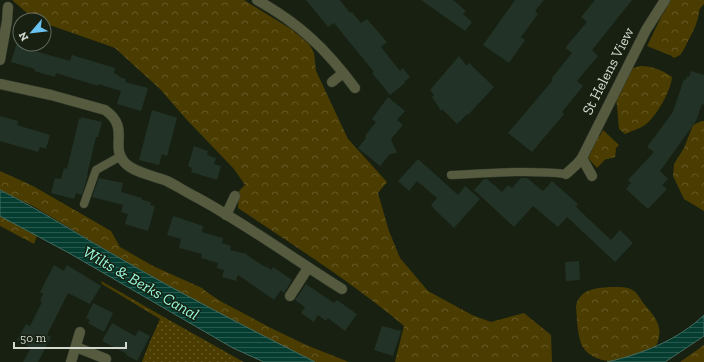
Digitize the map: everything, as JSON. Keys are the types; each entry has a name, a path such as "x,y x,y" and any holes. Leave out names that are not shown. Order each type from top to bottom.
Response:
{"street":[{"path":"257,0 295,23 312,38 355,88"},
{"name":"St Helens View","path":"566,174 582,158 646,30 665,0"},
{"path":"0,60 8,7"},
{"path":"332,82 343,73"},
{"path":"0,84 51,95 105,110 111,114 118,124 118,147 125,163 132,168 167,182 208,204 342,290"},
{"path":"582,158 592,176"},
{"path":"226,215 235,196"},
{"path":"290,296 308,268"},
{"path":"71,362 80,332"},
{"path":"76,347 106,359"}],"lane":[{"path":"84,204 96,170 121,156"},
{"name":"St Helens View","path":"451,175 519,171 566,174"}],"green space":[{"path":"12,0 244,0 291,29 309,44 314,53 316,71 348,139 387,182 378,193 389,231 400,258 428,291 472,315 491,322 524,313 551,335 552,362 395,362 404,326 343,279 238,208 239,191 245,185 234,169 187,120 160,89 115,48 52,26 52,12 26,12"},
{"path":"670,0 701,0 695,27 683,51 680,55 674,58 664,48 661,39 663,21"},
{"path":"674,0 704,0 704,4 692,18 674,55 669,55 647,46 662,15"},
{"path":"640,66 665,72 672,77 671,83 654,116 645,125 625,134 619,129 616,95 630,69"},
{"path":"704,121 704,211 684,199 673,176 674,164 684,148 693,125"},
{"path":"603,130 619,145 597,168 588,158"},
{"path":"597,134 612,145 616,150 615,157 597,160 592,154 591,139"},
{"path":"0,171 33,186 111,231 120,247 153,266 202,288 222,302 269,327 306,345 349,362 315,362 217,313 116,256 33,206 0,190"},
{"path":"0,216 37,236 34,244 0,226"},
{"path":"101,281 162,316 166,328 142,362 160,319 102,284"},
{"path":"610,287 632,289 653,315 658,324 659,330 658,341 655,348 620,362 602,360 592,356 583,348 577,325 576,306 578,300 589,290"},
{"path":"162,316 244,362 142,362"},
{"path":"704,345 704,362 680,362"}],"water":[{"name":"Wilts & Berks Canal","path":"0,190 165,284 315,362 264,362 233,348 69,253 0,216"},
{"path":"704,315 704,336 665,362 607,362 633,355 659,345 683,332"}],"building":[{"path":"306,0 340,0 350,13 352,12 361,23 367,19 387,42 381,47 400,71 403,68 410,77 390,95 372,73 374,72 334,23 328,27"},
{"path":"421,0 453,0 466,11 463,14 472,22 465,31"},
{"path":"515,0 544,0 535,11 538,14 521,37 525,40 509,63 483,45"},
{"path":"595,0 632,0 592,50 598,56 577,81 583,86 562,112 564,114 532,152 508,133 553,80 551,79 572,53 565,48 587,22 581,17"},
{"path":"14,52 38,52 70,61 72,55 115,68 114,73 120,76 119,77 126,79 125,82 148,88 141,111 117,104 121,91 98,84 98,86 56,73 55,77 11,62"},
{"path":"459,56 467,66 469,63 494,87 468,115 467,114 457,124 442,109 441,111 432,97 434,95 430,90"},
{"path":"691,71 704,75 704,105 702,104 696,121 660,171 668,179 662,185 667,189 648,209 626,189 631,183 628,180 654,152 647,147 673,112 684,79 686,80 687,76 689,77"},
{"path":"388,97 405,111 397,120 403,125 391,139 397,153 390,154 380,166 358,148 376,122 372,119"},
{"path":"152,110 177,118 167,156 162,154 159,165 139,160"},
{"path":"0,116 18,121 17,125 50,135 46,149 40,147 38,152 0,141"},
{"path":"81,117 102,122 98,137 96,137 82,195 76,193 74,199 51,193 55,178 61,179 64,168 67,169 79,119 81,119"},
{"path":"194,146 208,151 207,155 216,158 214,164 221,166 217,180 191,172 192,168 188,166"},
{"path":"418,159 458,195 465,186 480,199 454,228 431,205 437,198 417,181 409,191 398,181"},
{"path":"99,178 123,183 121,192 142,198 142,200 151,202 150,205 155,206 148,231 125,224 128,214 121,212 123,205 92,197"},
{"path":"521,178 527,178 543,191 552,181 578,204 576,207 611,240 620,230 633,243 615,262 567,217 558,227 533,206 514,227 474,190 484,179 487,179 502,192 508,185 512,188"},
{"path":"173,216 203,226 202,232 223,238 222,243 231,246 230,250 247,254 265,267 266,266 271,270 273,267 292,280 284,293 281,290 274,300 238,275 236,281 222,277 224,270 217,268 218,263 201,258 202,254 179,248 181,239 167,235"},
{"path":"579,261 580,280 566,281 565,262"},
{"path":"54,265 64,271 67,265 101,286 90,304 68,293 47,335 51,337 38,362 23,362 31,348 17,340 26,324 30,326 42,302 40,301 43,294 40,292"},
{"path":"306,284 334,303 337,300 357,314 345,331 328,318 326,321 318,315 314,322 301,313 305,307 295,300"},
{"path":"93,303 113,313 104,332 88,323 90,320 86,318"},
{"path":"112,323 135,336 139,330 150,336 137,361 102,341"},
{"path":"382,326 401,331 393,356 374,350"}]}
